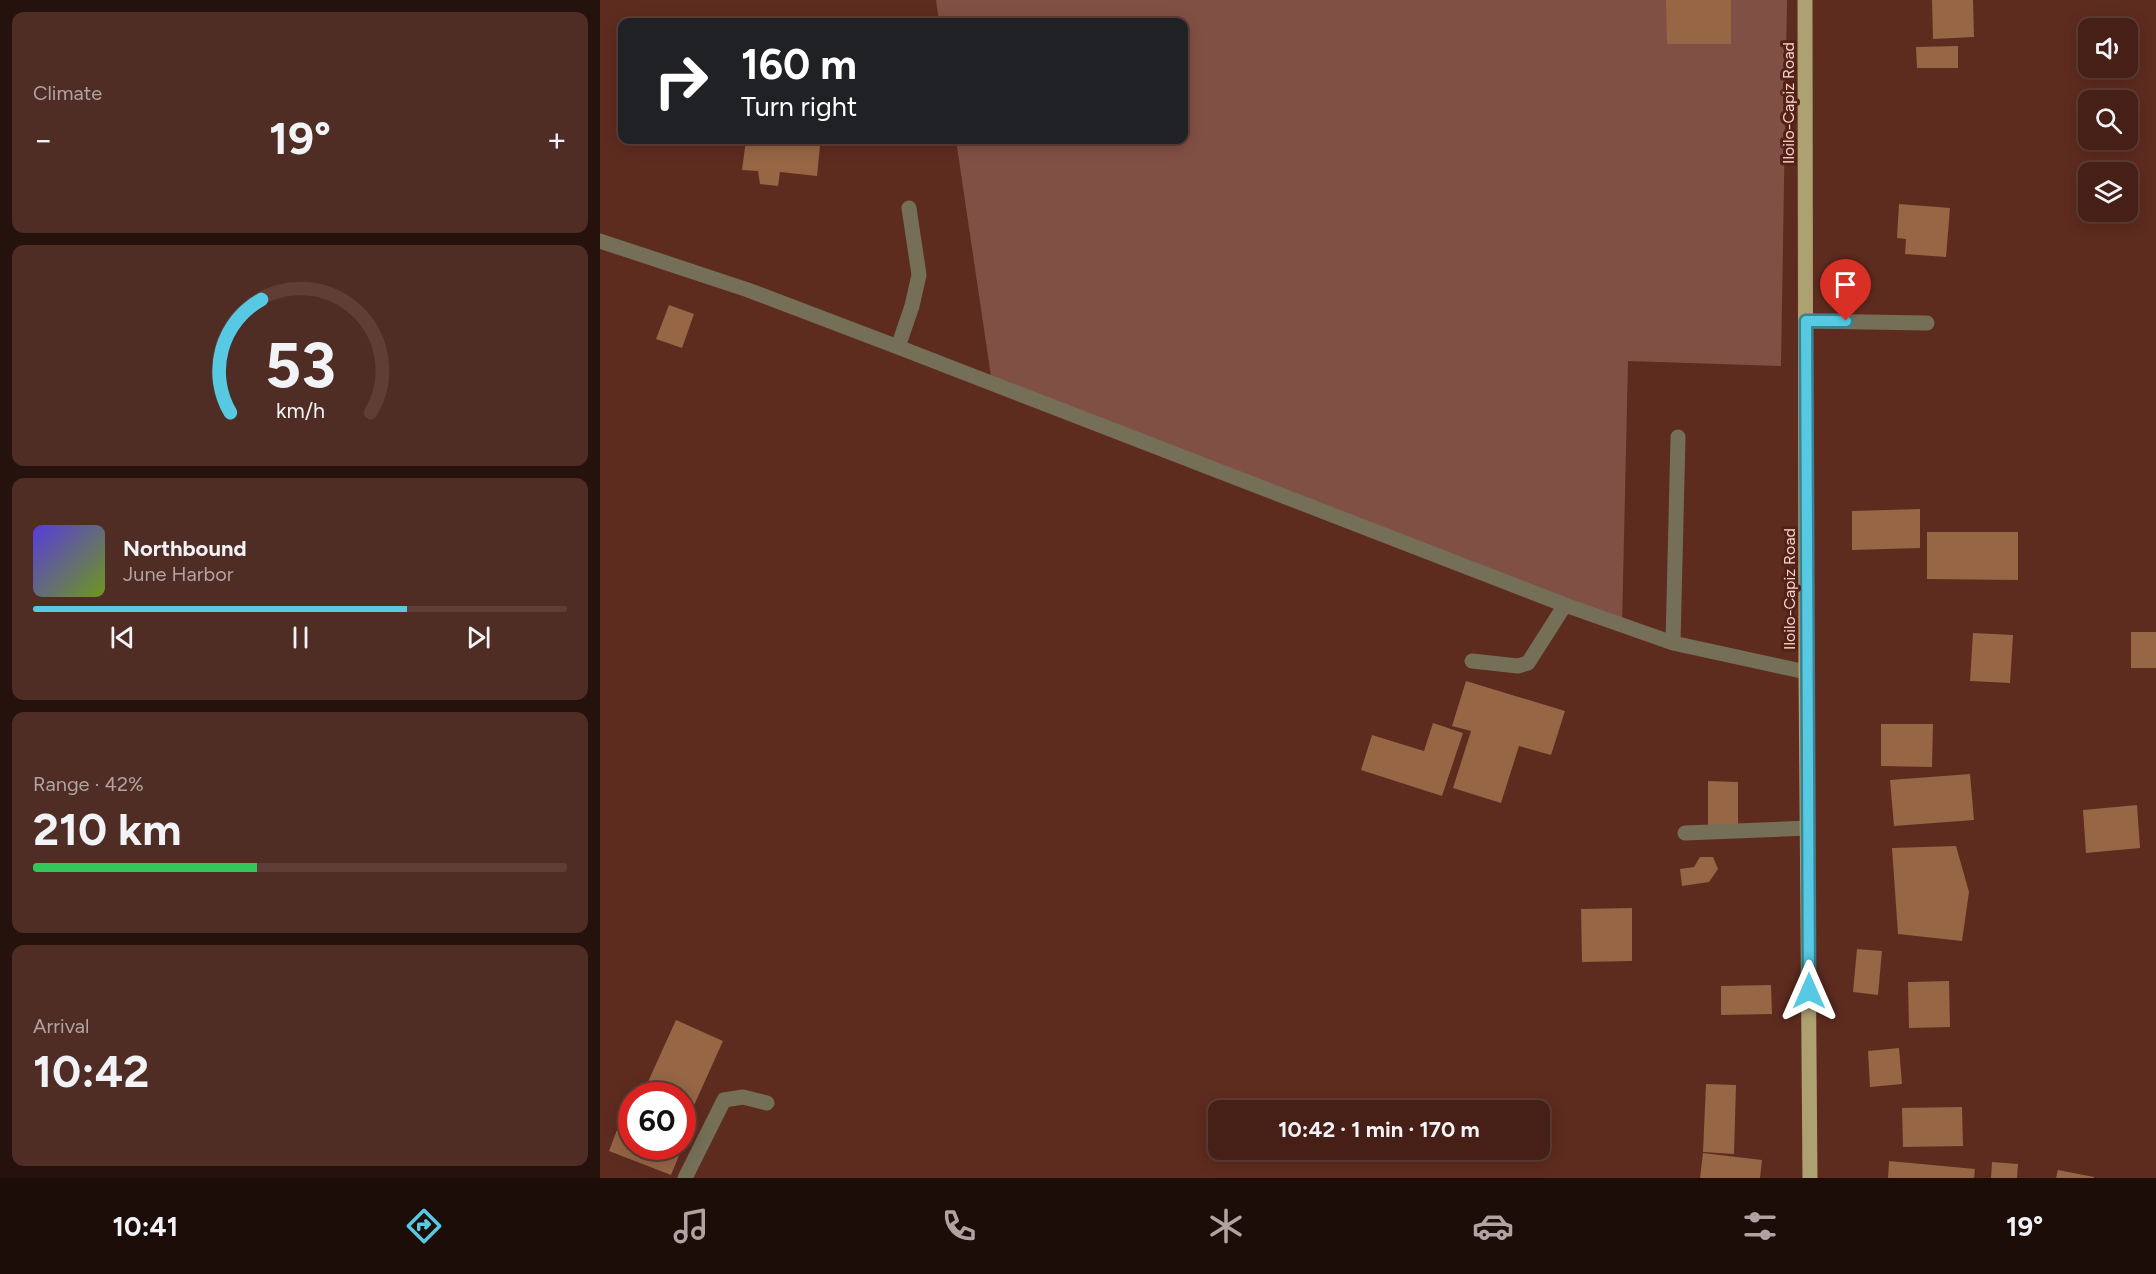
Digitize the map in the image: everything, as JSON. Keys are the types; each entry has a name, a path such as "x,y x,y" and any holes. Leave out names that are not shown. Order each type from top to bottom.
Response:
{"main road":[{"name":"Iloilo-Capiz Road","path":"1805,0 1806,672 1810,1178"}],"street":[{"path":"898,346 912,306 919,275 909,208"},
{"path":"600,242 748,290 898,346 1565,605 1673,643 1806,672"},
{"path":"1806,321 1927,323"},
{"path":"1673,643 1678,436"},
{"path":"1472,661 1518,666 1528,663 1565,605"},
{"path":"1685,833 1808,828"},
{"path":"685,1178 724,1100 743,1097 767,1103"}],"shaded area":[{"path":"936,0 1787,0 1781,366 1628,361 1622,625 992,383 957,144 1188,144 1188,18 938,18"}],"building":[{"path":"1666,0 1731,0 1731,44 1667,44"},
{"path":"1932,0 1973,0 1974,37 1933,39"},
{"path":"1958,46 1958,68 1917,68 1916,47"},
{"path":"745,144 820,146 817,176 780,172 778,186 760,184 758,171 742,170"},
{"path":"1899,204 1950,208 1946,257 1905,254 1906,239 1897,238"},
{"path":"669,305 694,314 682,348 656,339"},
{"path":"1920,509 1920,548 1852,550 1852,511"},
{"path":"1927,532 2018,532 2018,580 1927,579"},
{"path":"2131,632 2156,632 2156,668 2131,668"},
{"path":"1973,633 2013,635 2010,683 1970,681"},
{"path":"1466,681 1565,711 1551,755 1519,746 1501,803 1453,788 1471,731 1452,726"},
{"path":"1433,723 1463,733 1442,796 1361,770 1372,735 1424,751"},
{"path":"1881,724 1933,724 1932,767 1881,766"},
{"path":"1970,774 1974,820 1894,826 1890,780"},
{"path":"1708,781 1738,782 1738,829 1708,827"},
{"path":"2137,805 2140,848 2086,853 2083,810"},
{"path":"1956,846 1969,892 1962,941 1898,934 1892,848"},
{"path":"1700,857 1713,857 1718,869 1709,882 1682,886 1680,869 1694,867"},
{"path":"1632,908 1632,961 1582,962 1581,909"},
{"path":"1857,949 1882,951 1878,995 1853,992"},
{"path":"1949,981 1950,1027 1909,1028 1908,982"},
{"path":"1771,985 1772,1014 1721,1015 1721,986"},
{"path":"676,1020 723,1041 696,1101 696,1082 648,1082"},
{"path":"1899,1048 1902,1084 1870,1087 1868,1051"},
{"path":"1706,1084 1736,1085 1734,1154 1703,1152"},
{"path":"1962,1107 1963,1146 1903,1147 1902,1108"},
{"path":"618,1127 618,1154 609,1151"},
{"path":"1703,1153 1762,1160 1760,1178 1700,1178"},
{"path":"632,1160 677,1160 671,1175"},
{"path":"1889,1161 1975,1169 1974,1178 1888,1178"},
{"path":"1992,1162 2018,1164 2017,1178 1991,1178"},
{"path":"2058,1170 2094,1177 2094,1178 2056,1178"}],"route":[{"path":"1809,991 1806,321 1846,321"}]}
